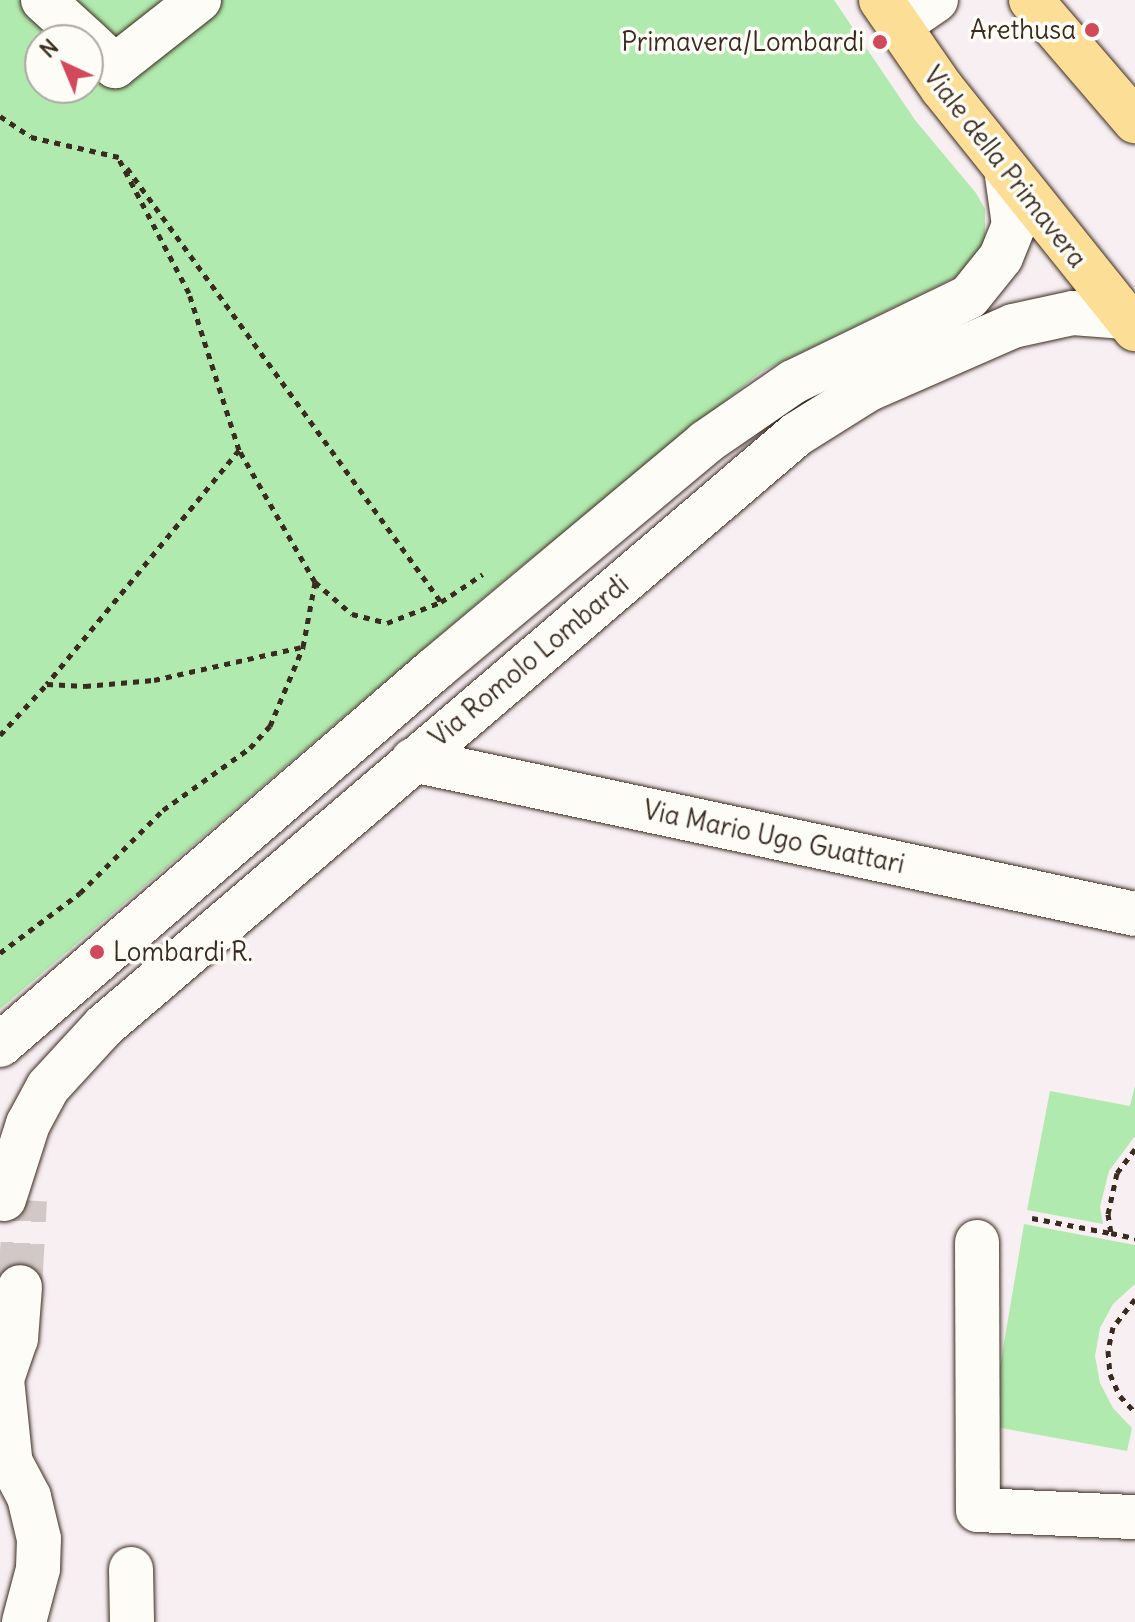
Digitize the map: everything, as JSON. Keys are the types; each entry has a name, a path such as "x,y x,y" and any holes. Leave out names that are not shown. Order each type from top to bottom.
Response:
{"main road":[{"path":"1031,0 1135,121"},
{"name":"Viale della Primavera","path":"890,13 1006,169 1130,323"}],"street":[{"path":"43,0 69,24"},
{"path":"104,56 115,66 199,0"},
{"path":"890,13 936,0"},
{"name":"Via Romolo Lombardi","path":"0,1045 436,668 715,435 793,382 969,297 1001,257 1014,225 1006,169"},
{"name":"Via Romolo Lombardi","path":"14,1200 21,1145 48,1087 83,1045 797,434 829,411 915,366 1013,326 1073,313 1130,323"},
{"name":"Via Mario Ugo Guattari","path":"413,760 1135,914"},
{"path":"977,1242 978,1510 1135,1517"},
{"path":"20,1287 16,1339 1,1368 5,1449 34,1515 38,1569 24,1622"},
{"path":"38,1569 62,1622"},
{"path":"131,1569 132,1622"}],"path":[{"path":"0,116 31,137 117,155 441,602"},
{"path":"117,155 189,293 239,450 315,582 352,614 387,623 441,602 493,567"},
{"path":"0,735 47,684 239,450"},
{"path":"0,953 80,893 163,810 250,748 270,726 303,647 315,582"},
{"path":"47,684 85,686 154,680 303,647"},
{"path":"1111,1233 1110,1195 1117,1173 1135,1149"},
{"path":"1032,1218 1135,1238"},
{"path":"1135,1299 1113,1327 1108,1351 1110,1374 1120,1396 1135,1412"}],"green space":[{"path":"0,0 834,0 915,120 976,193 985,209 985,242 970,266 956,277 761,372 507,578 0,1009"},
{"path":"1135,1085 1135,1136 1109,1171 1100,1207 1103,1224 1027,1210 1050,1091 1130,1106"},
{"path":"1024,1224 1135,1245 1135,1284 1113,1304 1100,1328 1095,1356 1100,1383 1113,1408 1132,1428 1127,1451 990,1426"}],"tunnel":[{"path":"20,1287 25,1200"}],"place":[{"name":"Arethusa","path":"1092,30"},
{"name":"Primavera/Lombardi","path":"880,42"},
{"name":"Lombardi R.","path":"97,952"}]}
